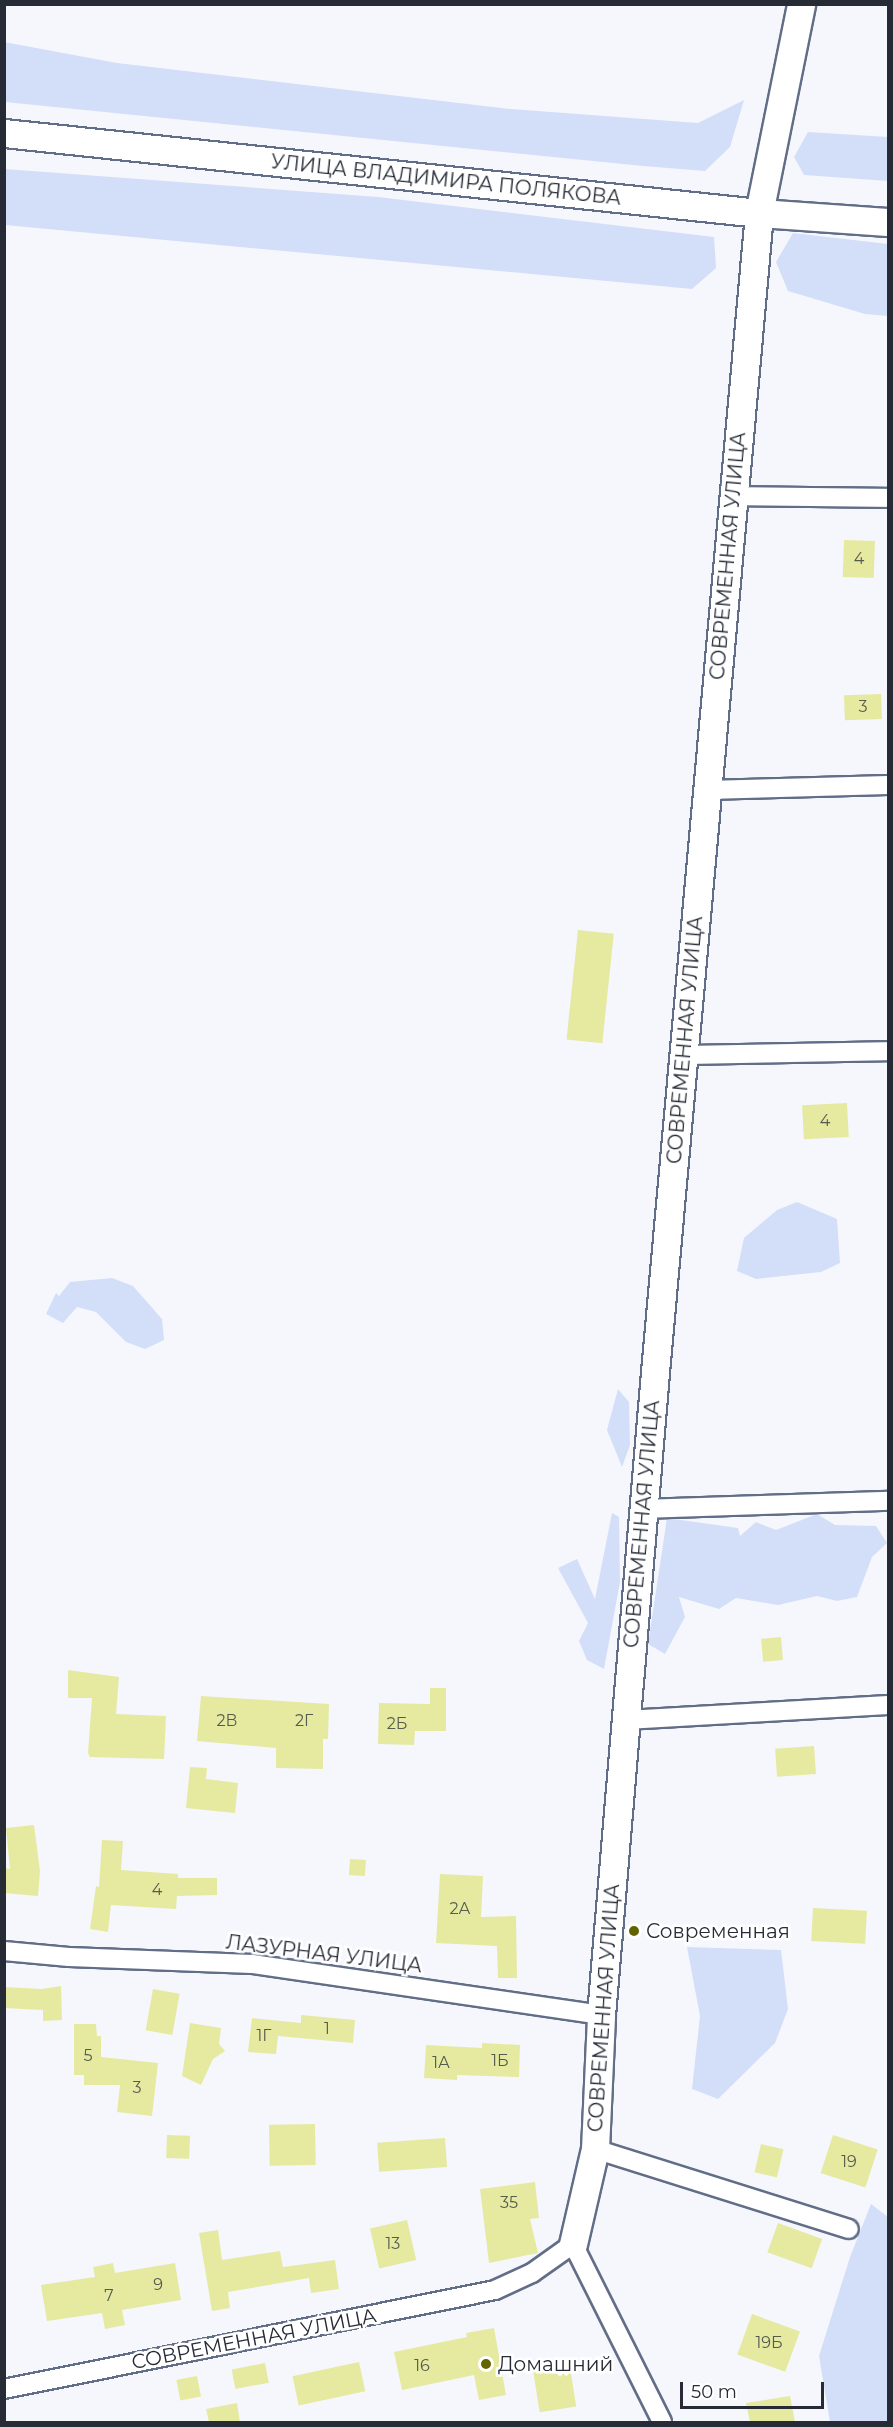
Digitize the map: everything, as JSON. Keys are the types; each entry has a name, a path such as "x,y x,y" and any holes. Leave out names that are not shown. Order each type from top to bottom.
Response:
{"street":[{"name":"СОВРЕМЕННАЯ УЛИЦА","path":"4,2390 495,2290 532,2273 573,2244 595,2149 601,2015 643,1509 759,213 801,4"},
{"name":"УЛИЦА ВЛАДИМИРА ПОЛЯКОВА","path":"4,133 759,213 888,222"},
{"path":"733,496 888,498"},
{"path":"707,790 888,785"},
{"path":"683,1055 888,1051"},
{"path":"643,1509 888,1501"},
{"path":"626,1720 888,1705"},
{"name":"ЛАЗУРНАЯ УЛИЦА","path":"4,1951 69,1958 252,1964 601,2015"},
{"path":"595,2149 849,2229"},
{"path":"573,2244 662,2422"}],"shaded area":[{"path":"4,42 117,63 511,109 698,123 744,100 730,147 705,171 5,102"},
{"path":"808,132 888,137 888,181 804,175 794,157"},
{"path":"5,169 378,197 714,237 716,268 692,289 5,225"},
{"path":"793,233 888,244 888,316 865,314 788,291 776,262"},
{"path":"797,1202 837,1219 840,1263 821,1272 756,1279 737,1271 744,1238 777,1210"},
{"path":"112,1278 133,1286 162,1319 164,1340 145,1349 126,1342 96,1312 77,1307 63,1323 46,1314 56,1293 59,1296 70,1282"},
{"path":"618,1389 629,1402 630,1445 622,1467 607,1430"},
{"path":"612,1513 619,1517 620,1582 604,1669 587,1660 579,1641 588,1623 558,1568 577,1559 595,1599"},
{"path":"817,1514 835,1525 876,1526 887,1543 872,1557 857,1597 837,1601 817,1596 778,1605 736,1598 719,1609 679,1597 685,1617 665,1654 648,1644 667,1518 738,1528 740,1536 756,1522 776,1530"},
{"path":"687,1947 781,1950 788,2009 775,2043 718,2099 692,2089 700,2016"},
{"path":"871,2204 888,2217 888,2422 830,2422 819,2356 850,2257"}],"building":[{"path":"844,540 875,541 874,578 843,577"},
{"path":"881,694 882,719 845,720 844,695"},
{"path":"578,930 614,934 602,1043 567,1039"},
{"path":"847,1103 849,1137 804,1139 802,1105"},
{"path":"781,1637 783,1660 763,1662 761,1639"},
{"path":"68,1670 119,1677 116,1714 166,1716 164,1759 90,1757 88,1753 92,1698 68,1698"},
{"path":"430,1688 446,1688 446,1731 415,1731 414,1745 378,1744 379,1703 430,1704"},
{"path":"201,1696 329,1704 328,1739 323,1739 323,1769 276,1768 276,1748 197,1741"},
{"path":"814,1746 816,1774 777,1777 775,1749"},
{"path":"190,1767 207,1768 206,1779 238,1783 235,1813 186,1808"},
{"path":"34,1825 40,1871 38,1896 4,1893 5,1868 10,1869 6,1828"},
{"path":"102,1840 123,1841 121,1870 178,1874 178,1878 217,1878 217,1895 177,1896 176,1909 111,1905 108,1932 90,1929 96,1886 99,1887"},
{"path":"350,1859 366,1860 365,1876 349,1875"},
{"path":"440,1874 483,1876 481,1917 516,1916 517,1978 498,1978 497,1946 436,1943"},
{"path":"813,1908 867,1911 865,1944 811,1941"},
{"path":"61,1986 62,2020 43,2021 43,2010 4,2008 4,1987 42,1989"},
{"path":"153,1989 180,1994 172,2035 146,2030"},
{"path":"301,2015 355,2020 353,2043 278,2036 276,2054 248,2052 252,2018 301,2023"},
{"path":"190,2023 221,2028 219,2044 225,2051 213,2059 201,2085 182,2076"},
{"path":"74,2024 96,2024 97,2036 101,2036 101,2057 158,2063 152,2116 117,2112 120,2085 84,2085 84,2075 74,2075"},
{"path":"482,2043 520,2045 519,2077 457,2075 457,2080 424,2078 426,2045 482,2048"},
{"path":"315,2124 316,2165 270,2166 269,2125"},
{"path":"167,2135 190,2136 189,2159 166,2158"},
{"path":"833,2135 878,2150 865,2188 821,2173"},
{"path":"445,2138 447,2167 379,2172 377,2143"},
{"path":"761,2144 783,2149 777,2177 754,2172"},
{"path":"535,2182 539,2218 530,2219 538,2253 489,2263 480,2189"},
{"path":"407,2220 416,2260 379,2268 370,2229"},
{"path":"778,2223 822,2239 812,2268 767,2252"},
{"path":"218,2230 222,2260 280,2251 283,2267 335,2260 339,2289 311,2293 309,2278 228,2292 230,2308 212,2311 199,2233"},
{"path":"113,2263 115,2273 175,2263 181,2300 122,2310 125,2325 105,2329 102,2313 47,2321 41,2285 95,2277 93,2267"},
{"path":"752,2314 800,2331 785,2372 737,2354"},
{"path":"494,2328 506,2395 479,2400 474,2375 402,2390 394,2352 467,2337 466,2333"},
{"path":"569,2361 576,2406 540,2412 532,2367"},
{"path":"359,2362 365,2391 299,2405 292,2376"},
{"path":"265,2363 269,2383 235,2389 232,2369"},
{"path":"197,2376 201,2397 180,2401 176,2380"},
{"path":"790,2396 795,2422 750,2422 746,2403"},
{"path":"237,2403 240,2422 209,2422 206,2409"}],"place":[{"name":"Современная","path":"634,1931"},
{"name":"Домашний","path":"486,2364"}]}
